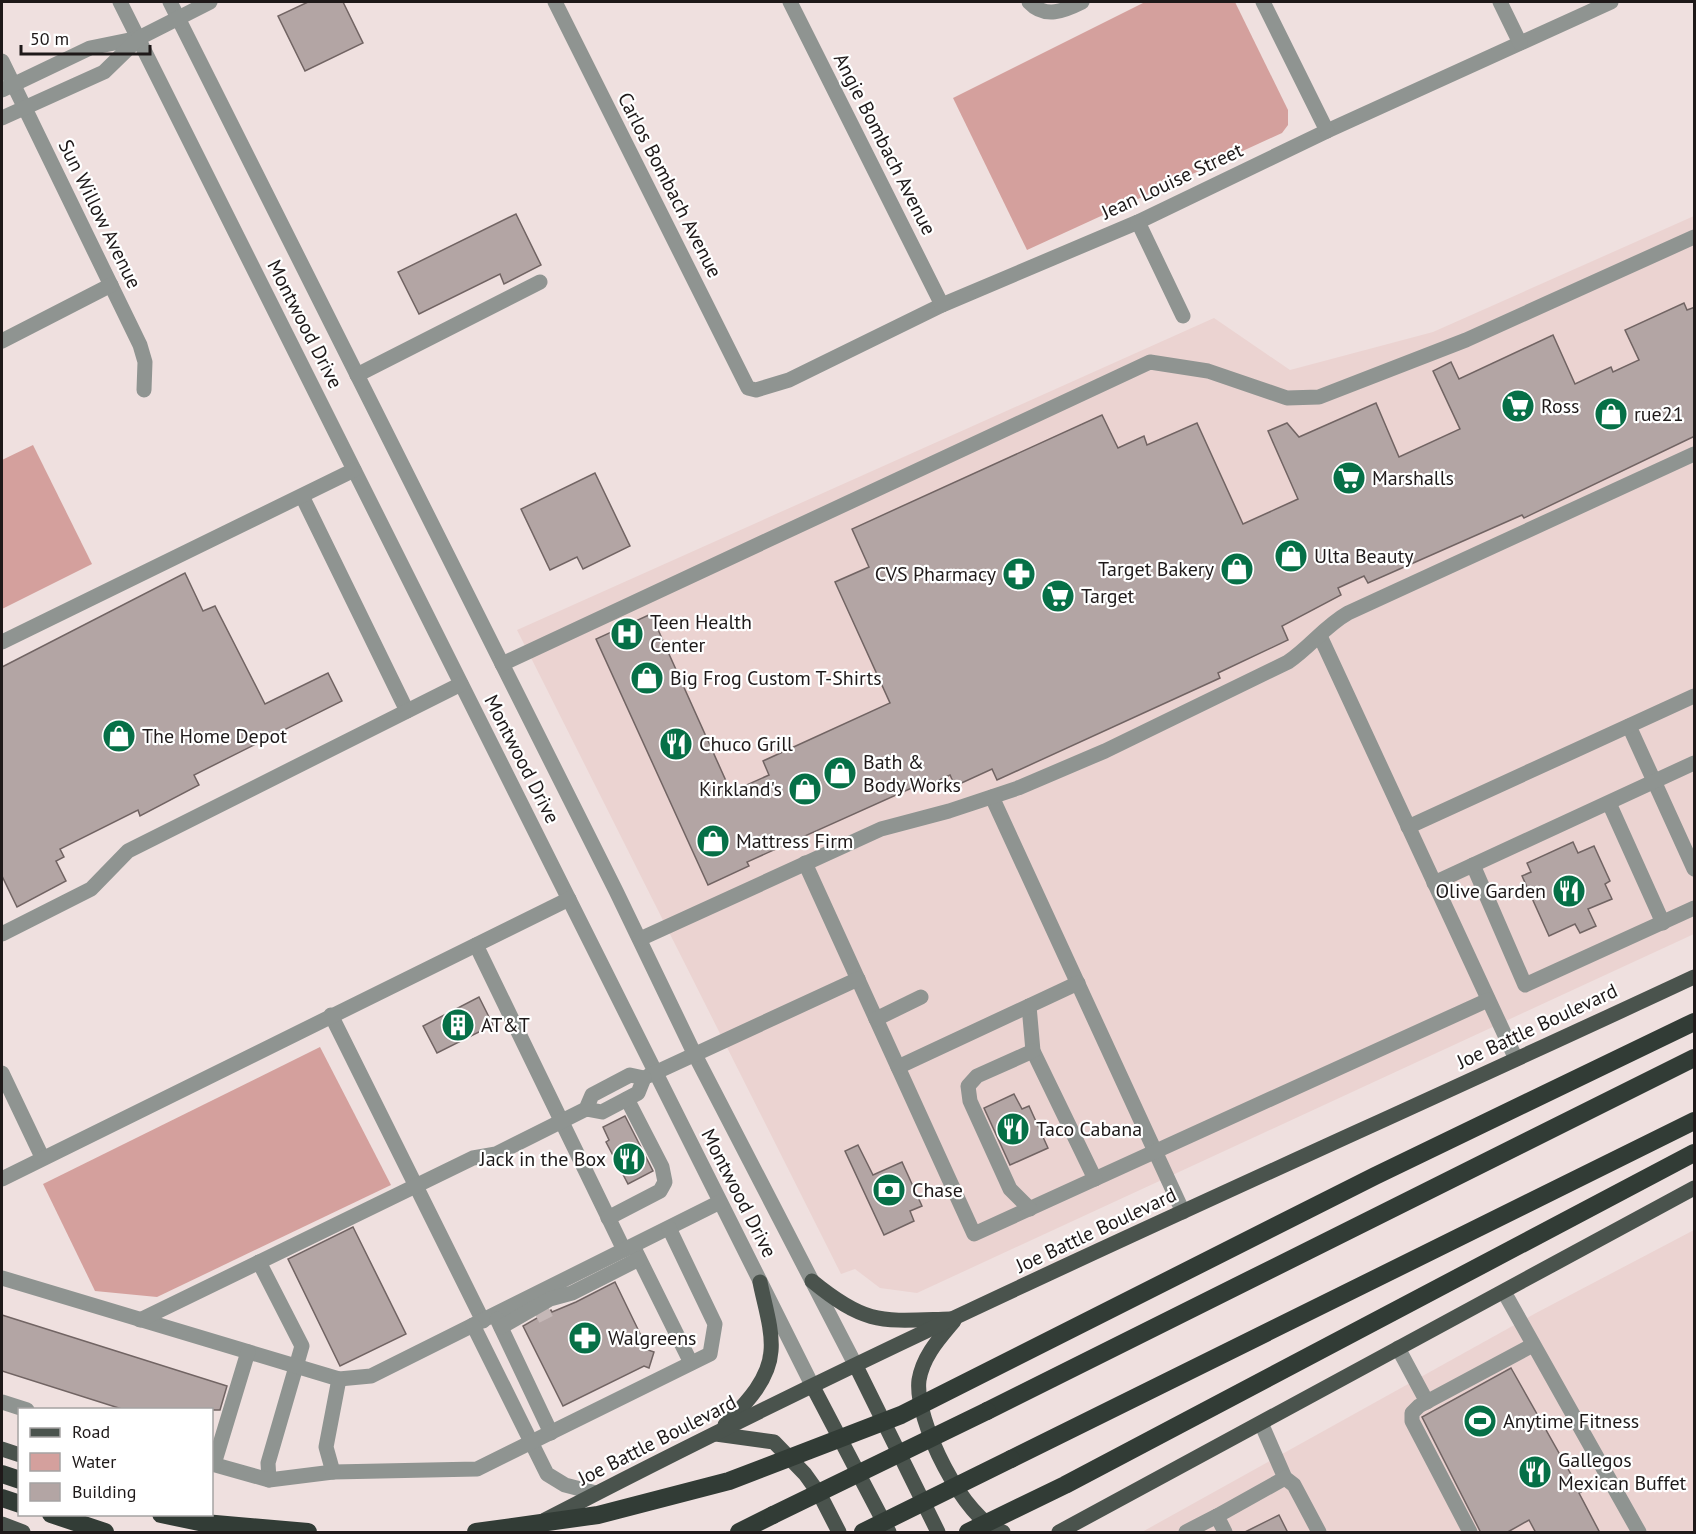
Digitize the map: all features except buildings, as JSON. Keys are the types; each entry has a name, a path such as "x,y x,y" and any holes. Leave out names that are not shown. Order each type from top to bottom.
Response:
{"highway":[{"path":"476,1533 598,1515 729,1481 901,1414 1376,1176 1695,1022"},
{"path":"739,1533 1695,1058"},
{"path":"863,1533 1695,1121"},
{"path":"969,1533 1065,1485 1695,1153"},
{"path":"2,1474 18,1479"},
{"path":"2,1498 18,1503"},
{"path":"54,1516 105,1533"},
{"path":"166,1516 204,1523 308,1533"}],"main road":[{"name":"Joe Battle Boulevard","path":"521,1533 596,1493 856,1366 1183,1212 1695,976"},
{"path":"1057,1532 1081,1527 1261,1423 1695,1188"},
{"path":"812,1281 838,1302 863,1316 886,1320 956,1319"},
{"path":"716,1434 746,1402 767,1368 771,1350 760,1282"},
{"path":"956,1319 928,1354 919,1383 921,1405 932,1437 969,1507 984,1523 1003,1533"},
{"name":"Montwood Drive","path":"856,1366 938,1533"},
{"name":"Montwood Drive","path":"813,1387 889,1533"},
{"path":"716,1434 774,1442 805,1474 820,1495 839,1533"},
{"path":"2,1449 18,1454"},
{"path":"186,1516 219,1533"},
{"path":"203,1516 249,1533"},
{"path":"2,1524 23,1533"}],"street":[{"name":"Montwood Drive","path":"120,2 569,899 650,1075 720,1202 813,1387"},
{"name":"Montwood Drive","path":"170,2 640,939 694,1053 856,1366"},
{"path":"2,118 104,72 139,38 210,2"},
{"name":"Carlos Bombach Avenue","path":"555,2 748,388"},
{"name":"Angie Bombach Avenue","path":"790,2 942,305"},
{"path":"1029,2 1041,11 1049,13 1082,2"},
{"path":"1263,2 1328,131"},
{"path":"1500,2 1521,43"},
{"name":"Jean Louise Street","path":"748,388 756,390 789,380 942,305 1138,222 1328,131 1611,2"},
{"path":"7,87 90,48 139,38"},
{"name":"Sun Willow Avenue","path":"2,61 7,87 24,107 140,345 145,362 144,390"},
{"path":"1138,222 1183,316"},
{"path":"502,664 1150,362 1208,371 1287,398 1319,397 1466,340 1695,237"},
{"path":"357,375 540,282"},
{"path":"2,341 111,285"},
{"path":"640,939 880,829 992,797 1105,751 1288,662 1310,647 1331,622 1348,613 1695,454"},
{"path":"2,642 354,470"},
{"path":"302,496 407,711"},
{"path":"1320,636 1516,1059"},
{"path":"2,934 91,889 128,851 461,684"},
{"path":"1408,827 1695,696"},
{"path":"1629,726 1695,869"},
{"path":"1434,883 1695,764"},
{"path":"992,797 1183,1212"},
{"path":"1609,803 1663,922"},
{"path":"805,863 974,1234 1488,1000"},
{"path":"1473,865 1526,985 1695,908"},
{"path":"2,1179 42,1157 569,899"},
{"path":"476,945 608,1218 632,1252 691,1363"},
{"path":"586,1109 592,1095 630,1075 650,1075 858,979"},
{"path":"898,1067 1078,983"},
{"path":"876,1019 921,997"},
{"path":"1029,1006 1033,1052 1095,1179"},
{"path":"331,1015 416,1186 488,1322 552,1433"},
{"path":"1030,1209 1010,1189 970,1101 968,1086 977,1076 1033,1052"},
{"path":"2,1073 42,1157"},
{"path":"140,1320 473,1158 496,1154 586,1109 602,1112 638,1093 650,1075"},
{"path":"608,1218 660,1191 665,1182 662,1167 627,1099"},
{"path":"550,1309 669,1227 720,1202"},
{"path":"248,1352 213,1464 269,1480 333,1472 477,1469 710,1354 715,1324 669,1227"},
{"path":"2,1278 339,1379 371,1376 632,1252"},
{"path":"259,1262 302,1346 268,1463 269,1480"},
{"path":"1504,1292 1639,1533"},
{"path":"488,1322 528,1317 549,1299 572,1293"},
{"path":"488,1322 530,1443 547,1474 565,1485 596,1493"},
{"path":"1470,1533 1412,1421 1412,1413 1427,1402 1533,1345"},
{"path":"1398,1348 1427,1402"},
{"path":"333,1472 326,1447 339,1379"},
{"path":"2,1402 21,1408"},
{"path":"1261,1423 1285,1478 1294,1485 1319,1533"},
{"path":"1186,1533 1285,1478"},
{"path":"1216,1516 1225,1533"}],"shaded area":[{"path":"1694,216 1694,934 917,1293 880,1288 855,1269 841,1274 517,630 1214,318 1290,370 1433,332"},
{"path":"1694,1230 1694,1532 1142,1532 1536,1313"}],"water":[{"path":"1145,2 1235,2 1288,110 1288,125 1282,133 1027,250 953,98"},
{"path":"33,445 92,564 2,609 2,460"},
{"path":"320,1047 391,1185 157,1297 95,1291 43,1184"}],"tunnel":[{"path":"536,1316 550,1309"}],"place":[{"name":"Ross","path":"1518,406"},
{"name":"rue21","path":"1611,414"},
{"name":"Marshalls","path":"1349,478"},
{"name":"Ulta Beauty","path":"1291,556"},
{"name":"Target Bakery","path":"1237,569"},
{"name":"CVS Pharmacy","path":"1019,574"},
{"name":"Target","path":"1058,596"},
{"name":"Teen Health Center","path":"627,634"},
{"name":"Big Frog Custom T-Shirts","path":"647,678"},
{"name":"The Home Depot","path":"119,736"},
{"name":"Chuco Grill","path":"676,744"},
{"name":"Bath & Body Works","path":"840,773"},
{"name":"Kirkland's","path":"805,789"},
{"name":"Mattress Firm","path":"713,841"},
{"name":"Olive Garden","path":"1569,891"},
{"name":"AT&T","path":"458,1025"},
{"name":"Taco Cabana","path":"1013,1129"},
{"name":"Jack in the Box","path":"629,1159"},
{"name":"Chase","path":"889,1190"},
{"name":"Walgreens","path":"585,1338"},
{"name":"Anytime Fitness","path":"1480,1421"},
{"name":"Gallegos Mexican Buffet","path":"1535,1472"}]}
